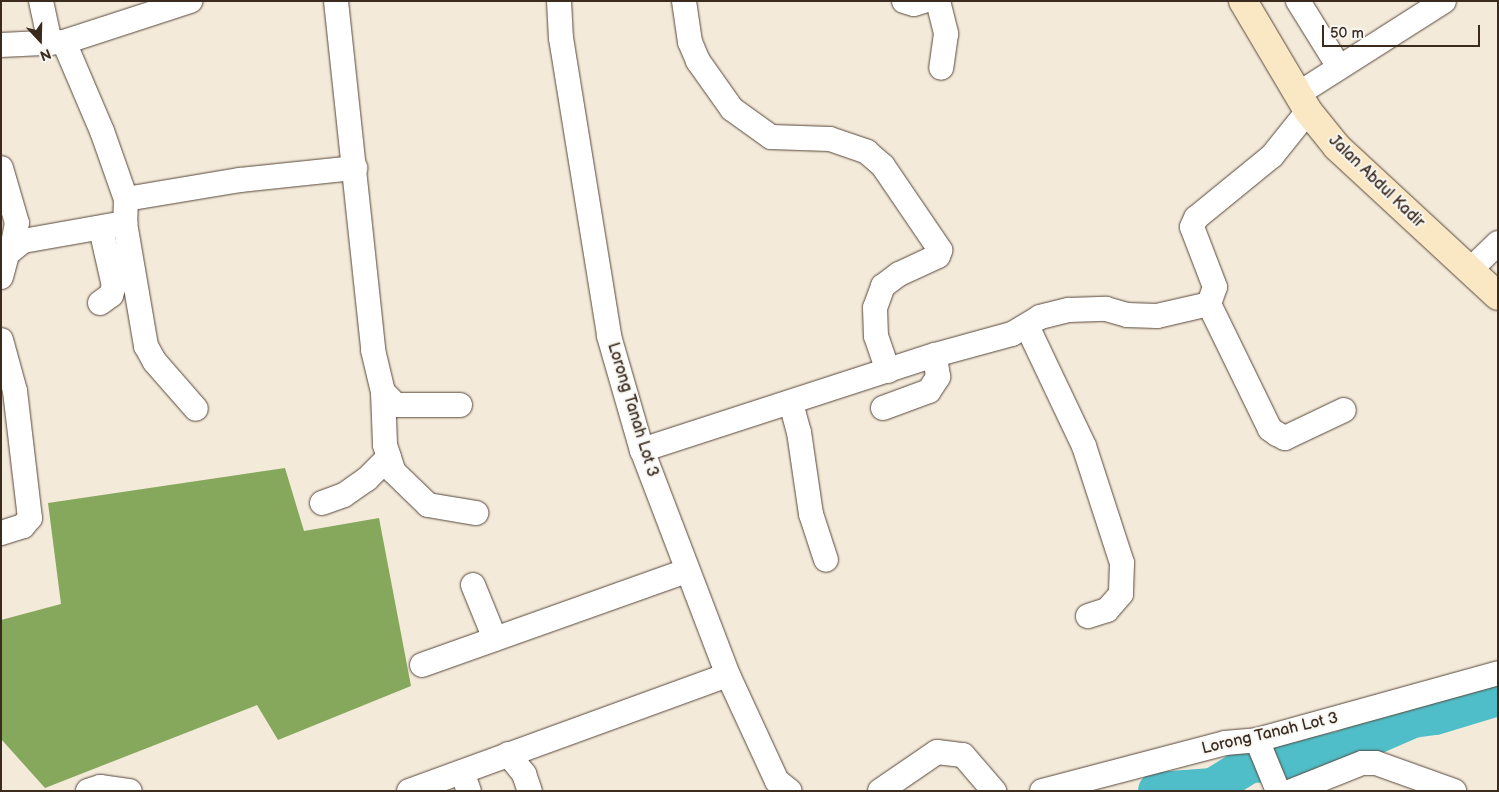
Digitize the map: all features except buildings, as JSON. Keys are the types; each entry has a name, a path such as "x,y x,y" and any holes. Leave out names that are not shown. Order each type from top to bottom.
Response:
{"main road":[{"name":"Jalan Abdul Kadir","path":"1243,1 1303,102 1337,147 1498,296"}],"street":[{"path":"41,1 57,42 102,131 126,199 125,223 146,346 154,362 196,409"},
{"path":"1,45 57,42 190,1"},
{"path":"336,1 374,350 383,392 385,446 394,472 428,505 476,513"},
{"name":"Lorong Tanah Lot 3","path":"559,1 561,38 610,336 642,450 686,571 728,675 777,781 790,791"},
{"path":"684,1 690,42 698,61 732,110 771,137 830,138 866,152 883,166 940,250 938,256 899,274 883,286 875,308 876,336 888,371"},
{"path":"904,1 914,4 924,1"},
{"path":"938,1 946,34 941,68"},
{"path":"1298,1 1339,67"},
{"path":"1344,410 1286,438 1270,429 1209,304 1215,287 1192,227 1196,218 1272,156 1303,102 1339,67 1444,1"},
{"path":"1,168 17,222 1,277"},
{"path":"126,199 240,180 355,168"},
{"path":"7,252 23,241 100,229 125,223"},
{"path":"100,229 114,286 111,294 100,303"},
{"path":"1470,270 1498,243"},
{"path":"642,450 935,355 1012,334 1040,318 1069,310 1106,308 1127,315 1157,316 1209,304"},
{"path":"1028,326 1084,446 1122,563 1121,594 1108,610 1088,616"},
{"path":"1,533 23,526 30,518 15,391 2,338"},
{"path":"883,408 929,391 938,377 935,355"},
{"path":"383,392 396,405 460,406"},
{"path":"791,403 799,432 811,514 826,560"},
{"path":"322,503 360,484 389,457"},
{"path":"422,665 686,571"},
{"path":"473,585 495,639"},
{"name":"Lorong Tanah Lot 3","path":"1042,791 1224,743 1261,748 1498,673"},
{"path":"409,791 465,781 508,754 728,675"},
{"path":"1261,748 1281,787 1362,763 1376,762 1454,791"},
{"path":"880,791 938,752 943,752 963,755 994,791"},
{"path":"508,754 524,774 530,791"},
{"path":"88,791 100,787 130,791"}],"green space":[{"path":"285,468 304,531 379,518 411,686 278,740 257,705 45,788 1,739 1,620 61,604 48,503"}],"waterway":[{"path":"1157,791 1213,787 1250,764 1281,763 1344,749 1413,719 1435,716 1498,697"}]}
